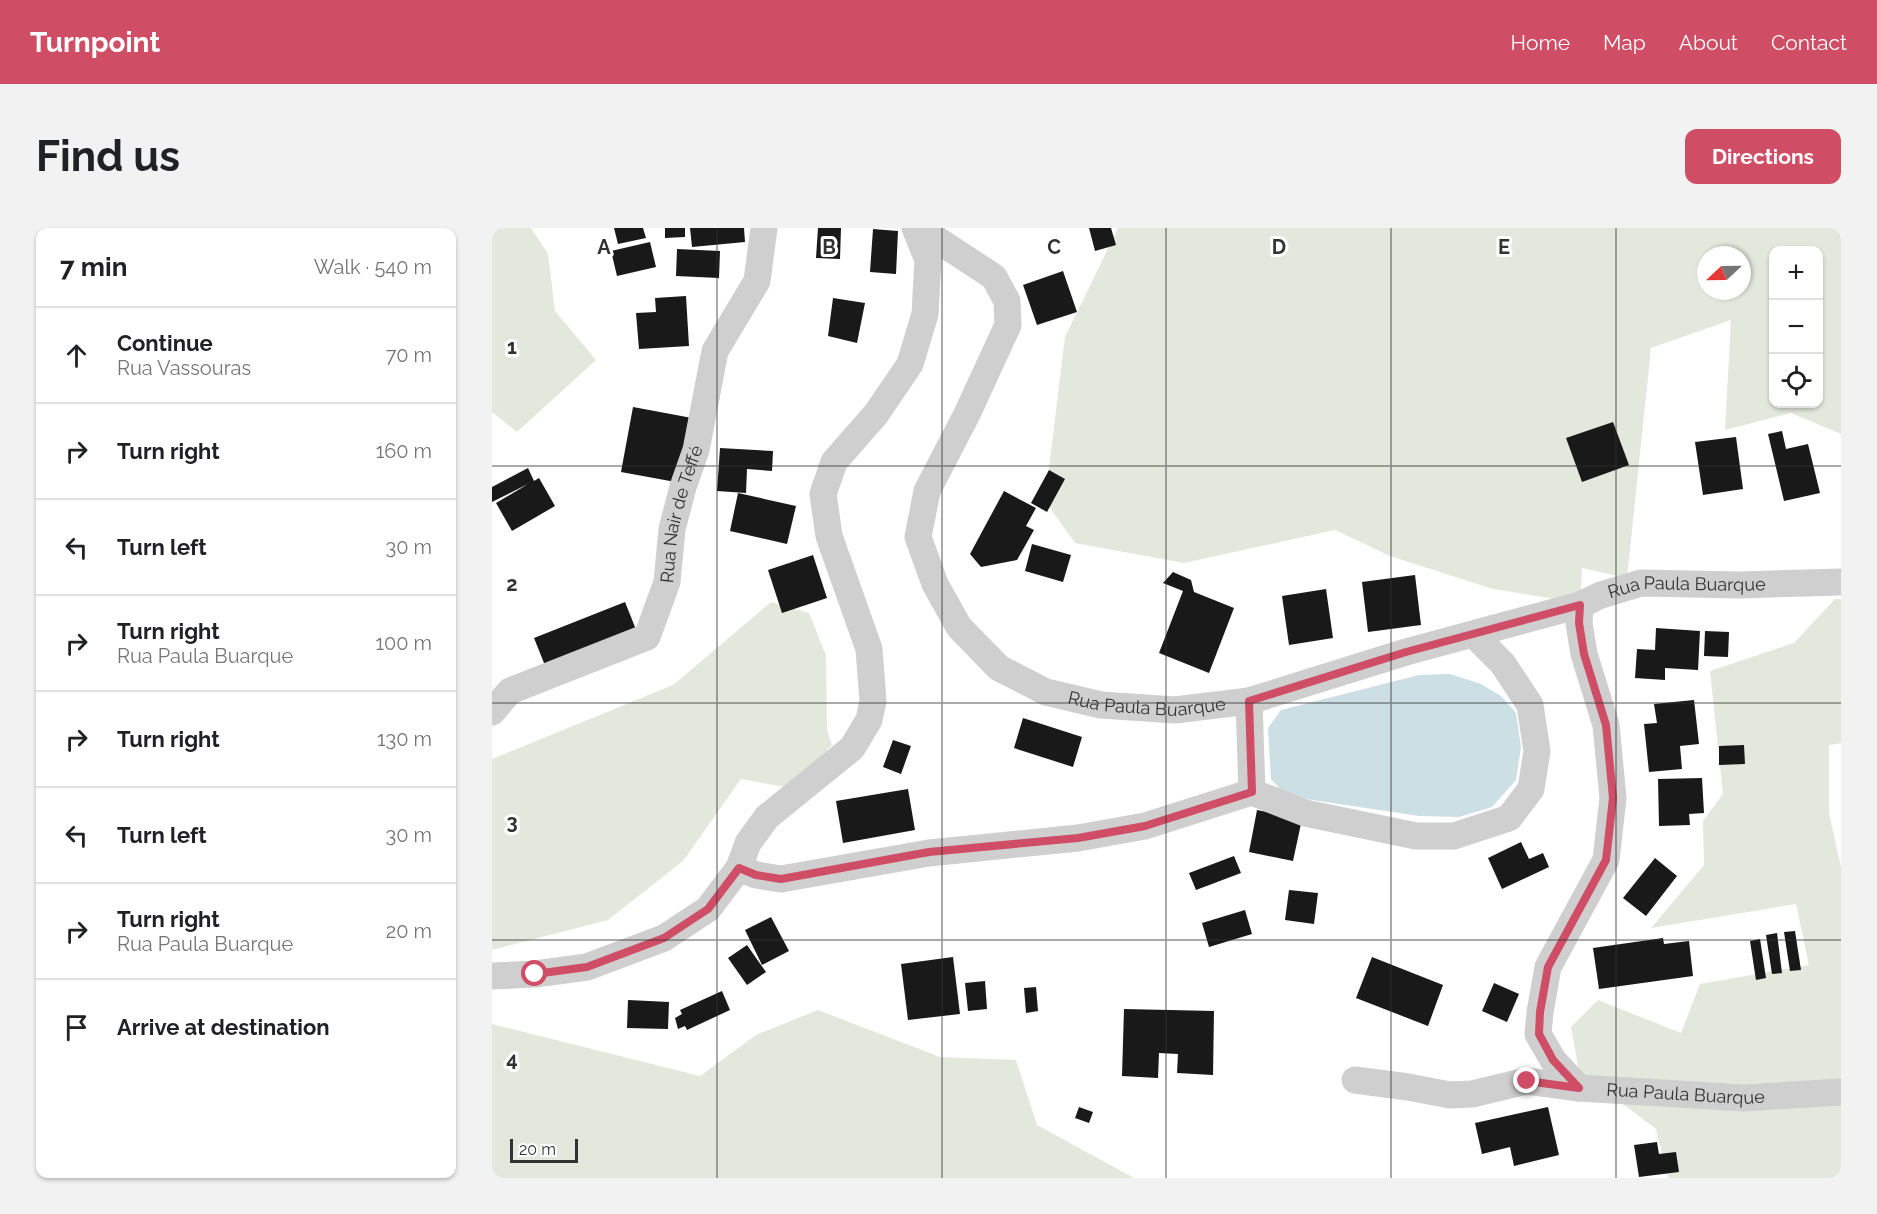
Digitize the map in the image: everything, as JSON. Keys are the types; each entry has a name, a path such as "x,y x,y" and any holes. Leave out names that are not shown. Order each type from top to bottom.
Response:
{"street":[{"name":"Rua Nair de Teffé","path":"492,712 510,691 647,637 667,582 672,530 683,487 696,450 715,351 757,281 764,228"},
{"path":"492,976 535,974 587,967 664,938 708,909 739,868 748,843 767,817 852,748 869,720 873,701 869,649 829,536 823,494 834,462 876,414 910,364 925,314 928,260 915,228"},
{"name":"Rua Paula Buarque","path":"927,228 936,238 994,277 1007,300 1008,325 967,414 927,491 918,537 935,584 959,627 999,668 1046,692 1101,705 1174,710 1249,701 1406,652 1580,605 1601,595 1641,583 1739,585 1841,582"},
{"path":"1579,1088 1553,1060 1539,1034 1540,1012 1548,967 1606,860 1613,798 1606,725 1584,654 1579,623 1580,605"},
{"path":"739,868 756,875 781,879 929,852 1078,838 1145,826 1252,792 1305,813 1416,836 1454,836 1509,818 1531,789 1537,751 1530,705 1503,664 1474,635"},
{"path":"1249,701 1252,792"},
{"name":"Rua Paula Buarque","path":"1355,1080 1450,1095 1472,1094 1527,1081 1579,1088 1744,1098 1841,1092"}],"shaded area":[{"path":"492,228 531,228 548,254 555,311 596,360 517,432 492,412"},
{"path":"1118,228 1841,228 1841,434 1791,413 1725,430 1731,320 1651,348 1627,578 1582,568 1580,603 1493,589 1390,556 1335,530 1184,563 1075,543 1045,501 1065,337"},
{"path":"1835,599 1841,599 1841,743 1829,745 1829,813 1841,867 1841,1178 1668,1178 1656,1129 1579,1071 1571,1027 1598,1000 1681,1033 1700,984 1809,965 1796,904 1651,928 1704,865 1703,821 1723,794 1710,671 1794,643"},
{"path":"771,602 809,613 826,655 827,730 832,745 790,788 741,779 683,861 608,920 492,950 492,759 673,685"},
{"path":"1450,674 1481,684 1501,696 1516,713 1521,747 1516,780 1492,807 1459,817 1419,816 1286,796 1271,779 1268,728 1281,710 1419,675"},
{"path":"818,1010 940,1057 1016,1060 1037,1125 1134,1178 492,1178 492,1024 700,1076 756,1035"}],"building":[{"path":"614,228 643,228 646,238 618,244"},
{"path":"665,228 685,228 685,237 665,238"},
{"path":"690,228 744,228 745,242 692,247"},
{"path":"818,228 841,228 840,259 816,258"},
{"path":"1089,228 1111,228 1116,245 1095,251"},
{"path":"873,229 898,231 896,274 870,272"},
{"path":"650,242 656,267 617,276 611,251"},
{"path":"677,249 720,251 719,278 676,276"},
{"path":"1063,271 1077,312 1037,325 1023,285"},
{"path":"686,296 689,346 639,349 636,313 656,312 655,298"},
{"path":"833,298 865,303 857,343 828,336"},
{"path":"633,407 692,418 681,483 621,472"},
{"path":"1613,422 1629,465 1582,482 1566,438"},
{"path":"1782,431 1786,449 1808,444 1820,493 1784,501 1768,434"},
{"path":"1736,437 1743,489 1703,495 1695,442"},
{"path":"720,448 773,451 772,471 747,469 746,493 717,491"},
{"path":"528,468 534,481 539,478 555,506 512,531 496,503 528,484 492,502 492,487"},
{"path":"1049,470 1065,479 1047,512 1031,503"},
{"path":"1004,491 1036,508 1026,526 1034,530 1017,560 981,567 970,554"},
{"path":"738,493 796,506 787,544 730,531"},
{"path":"1032,544 1071,555 1063,582 1025,571"},
{"path":"813,555 827,598 782,613 768,570"},
{"path":"1173,572 1191,580 1194,592 1234,608 1209,673 1159,653 1183,591 1163,583"},
{"path":"1415,575 1421,625 1368,632 1362,582"},
{"path":"1326,589 1333,638 1289,645 1282,596"},
{"path":"625,602 637,632 546,668 534,638"},
{"path":"1656,628 1700,631 1698,670 1665,668 1665,680 1635,678 1637,649 1655,650"},
{"path":"1705,631 1729,632 1728,657 1704,656"},
{"path":"1694,700 1699,744 1680,746 1682,769 1649,772 1644,724 1657,723 1654,704"},
{"path":"1023,718 1082,737 1073,767 1014,748"},
{"path":"893,740 911,746 901,774 883,767"},
{"path":"1744,745 1745,764 1719,765 1719,746"},
{"path":"1702,778 1704,813 1689,814 1690,825 1659,826 1658,779"},
{"path":"908,789 915,830 843,843 836,801"},
{"path":"1257,810 1302,819 1293,861 1249,852"},
{"path":"1521,842 1529,859 1543,853 1549,867 1502,889 1488,858"},
{"path":"1234,856 1241,873 1196,890 1189,873"},
{"path":"1655,858 1677,876 1646,916 1623,898"},
{"path":"1289,890 1318,893 1314,924 1285,920"},
{"path":"1245,910 1252,934 1209,947 1202,923"},
{"path":"771,917 789,951 762,965 745,930"},
{"path":"1795,931 1801,970 1790,971 1784,932"},
{"path":"1777,933 1782,973 1772,974 1766,935"},
{"path":"1663,938 1664,944 1689,941 1693,976 1599,989 1593,948"},
{"path":"1760,939 1766,978 1756,980 1750,941"},
{"path":"747,945 766,972 747,985 728,958"},
{"path":"953,957 960,1014 908,1020 901,964"},
{"path":"1372,957 1443,985 1428,1026 1356,998"},
{"path":"985,981 987,1009 968,1011 965,983"},
{"path":"1494,983 1519,994 1507,1022 1482,1011"},
{"path":"1036,987 1038,1011 1026,1013 1024,988"},
{"path":"722,991 730,1010 687,1030 685,1026 678,1029 675,1018 682,1014 680,1010"},
{"path":"628,1000 669,1002 668,1029 627,1028"},
{"path":"1124,1009 1214,1011 1213,1075 1177,1073 1178,1054 1159,1053 1158,1078 1122,1076"},
{"path":"1079,1107 1093,1112 1089,1123 1075,1118"},
{"path":"1548,1107 1559,1155 1514,1166 1510,1147 1482,1154 1475,1123"},
{"path":"1657,1142 1659,1154 1676,1152 1679,1172 1639,1177 1634,1145"}],"route":[{"path":"535,974 587,967 664,938 708,909 739,868 756,875 781,879 929,852 1078,838 1145,826 1252,792 1249,701 1406,652 1580,605 1579,623 1584,654 1606,725 1613,798 1606,860 1548,967 1540,1012 1539,1034 1553,1060 1579,1088 1527,1081"}]}
